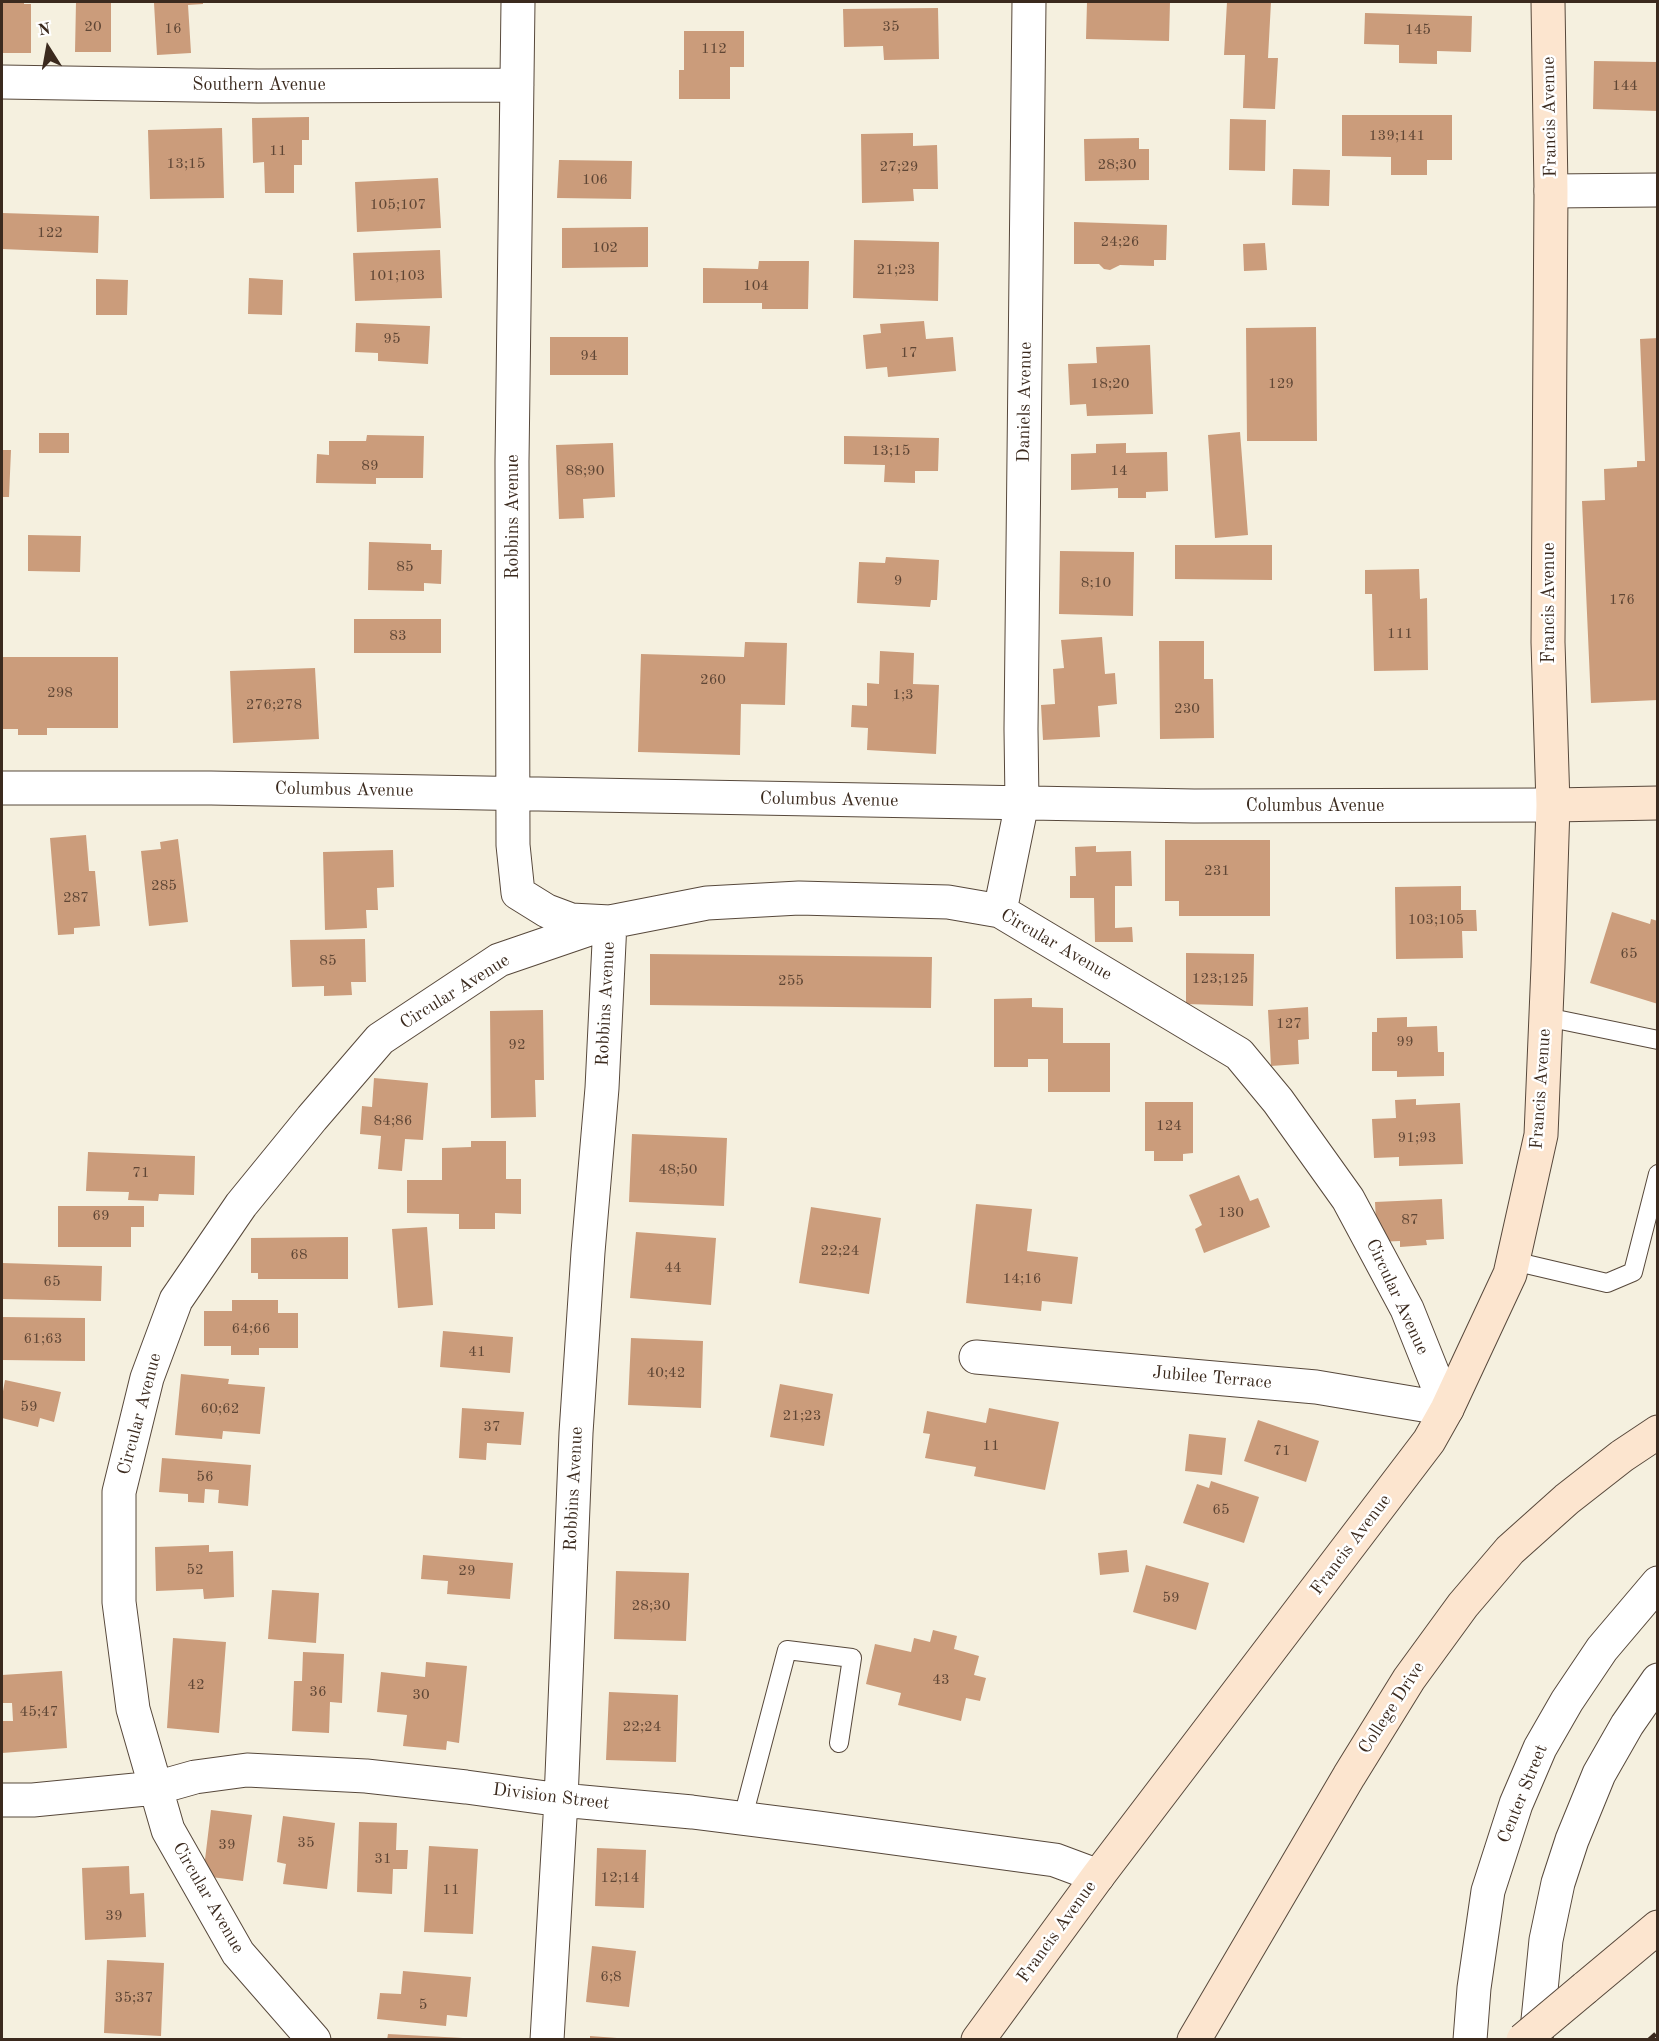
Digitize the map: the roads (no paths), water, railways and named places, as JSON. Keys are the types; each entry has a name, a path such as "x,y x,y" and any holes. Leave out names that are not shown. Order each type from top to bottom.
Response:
{"street":[{"name":"Robbins Avenue","path":"518,2 512,449 513,845 518,893 547,911 571,920 610,922 602,1088 576,1433 561,1800 548,2040"},
{"name":"Daniels Avenue","path":"1000,910 1022,803 1029,2"},
{"name":"Francis Avenue","path":"978,2040 1098,1876 1429,1441 1510,1274 1541,1135 1553,805 1548,642 1551,191 1548,2"},
{"name":"Southern Avenue","path":"2,82 258,86 517,85"},
{"path":"1551,191 1658,190"},
{"name":"Columbus Avenue","path":"2,788 211,788 1194,806 1658,803"},
{"name":"Circular Avenue","path":"314,2040 238,1953 168,1830 133,1709 119,1602 119,1492 147,1378 176,1300 241,1206 380,1039 499,960 610,922 707,903 799,898 948,902 1000,910 1239,1054 1278,1101 1348,1199 1407,1309 1446,1409"},
{"name":"Jubilee Terrace","path":"976,1357 1316,1387 1446,1409"},
{"name":"College Drive","path":"1194,2040 1403,1689 1463,1605 1510,1550 1567,1499 1622,1456 1658,1432"},
{"name":"Center Street","path":"1470,2040 1475,1978 1488,1891 1516,1804 1540,1748 1567,1701 1602,1649 1658,1583"},
{"path":"1536,2040 1546,1940 1558,1883 1572,1840 1599,1774 1627,1725 1658,1680"},
{"name":"Division Street","path":"2,1800 33,1800 156,1788 195,1777 247,1770 366,1776 561,1800 743,1817 1054,1860 1098,1876"},
{"path":"1523,2040 1658,1927"}],"lane":[{"path":"1546,1017 1658,1040"},
{"path":"1513,1261 1607,1283 1633,1272 1658,1174"},
{"path":"743,1817 787,1650 852,1658 839,1743"}],"railway":[{"path":"1649,2040 1658,2032"}]}
